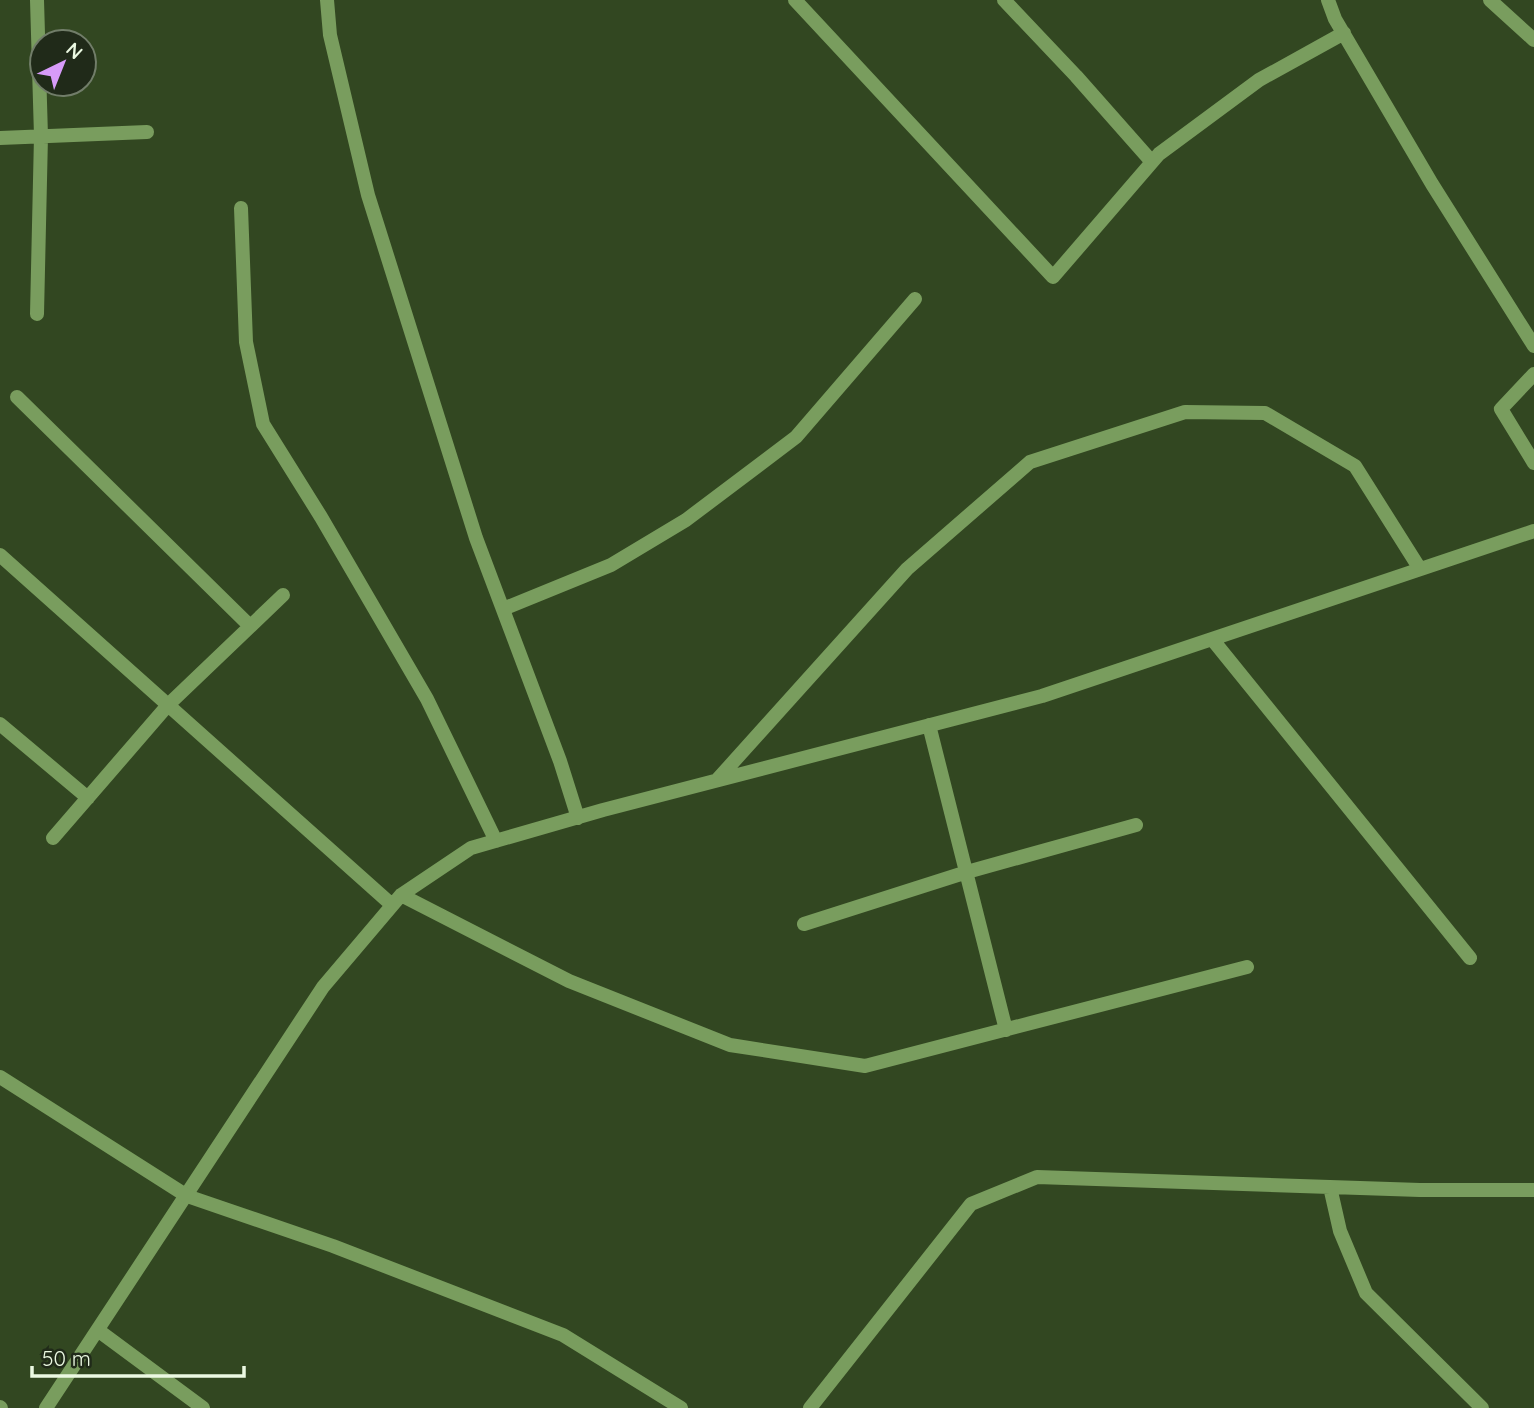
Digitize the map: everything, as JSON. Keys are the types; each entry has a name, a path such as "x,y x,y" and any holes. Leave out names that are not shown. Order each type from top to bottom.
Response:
{"street":[{"path":"37,0 41,136 37,313"},
{"path":"796,0 1053,277 1159,154 1259,80 1344,33"},
{"path":"1004,0 1152,162"},
{"path":"1328,0 1344,33 1432,184 1534,346"},
{"path":"1490,0 1534,40"},
{"path":"330,2 330,35 368,195 476,538 560,761 578,818"},
{"path":"0,138 147,132"},
{"path":"241,208 246,342 263,425 321,517 428,699 496,841"},
{"path":"503,609 611,565 686,520 796,437 915,299"},
{"path":"1534,374 1502,409 1534,463"},
{"path":"17,397 250,626"},
{"path":"717,781 907,569 1030,462 1185,412 1265,413 1355,466 1420,569"},
{"path":"46,1408 323,987 396,900 471,848 1042,696 1534,531"},
{"path":"0,555 168,705 396,900 569,981 730,1045 865,1066 1247,967"},
{"path":"53,838 168,705 282,595"},
{"path":"1212,639 1470,958"},
{"path":"0,724 88,798"},
{"path":"929,725 1006,1030"},
{"path":"804,924 967,872 1136,825"},
{"path":"0,1077 187,1196 334,1246 563,1335 681,1408"},
{"path":"810,1408 971,1203 1037,1177 1420,1191 1534,1190"},
{"path":"1330,1187 1340,1231 1366,1293 1482,1408"},
{"path":"99,1331 203,1408"}]}
